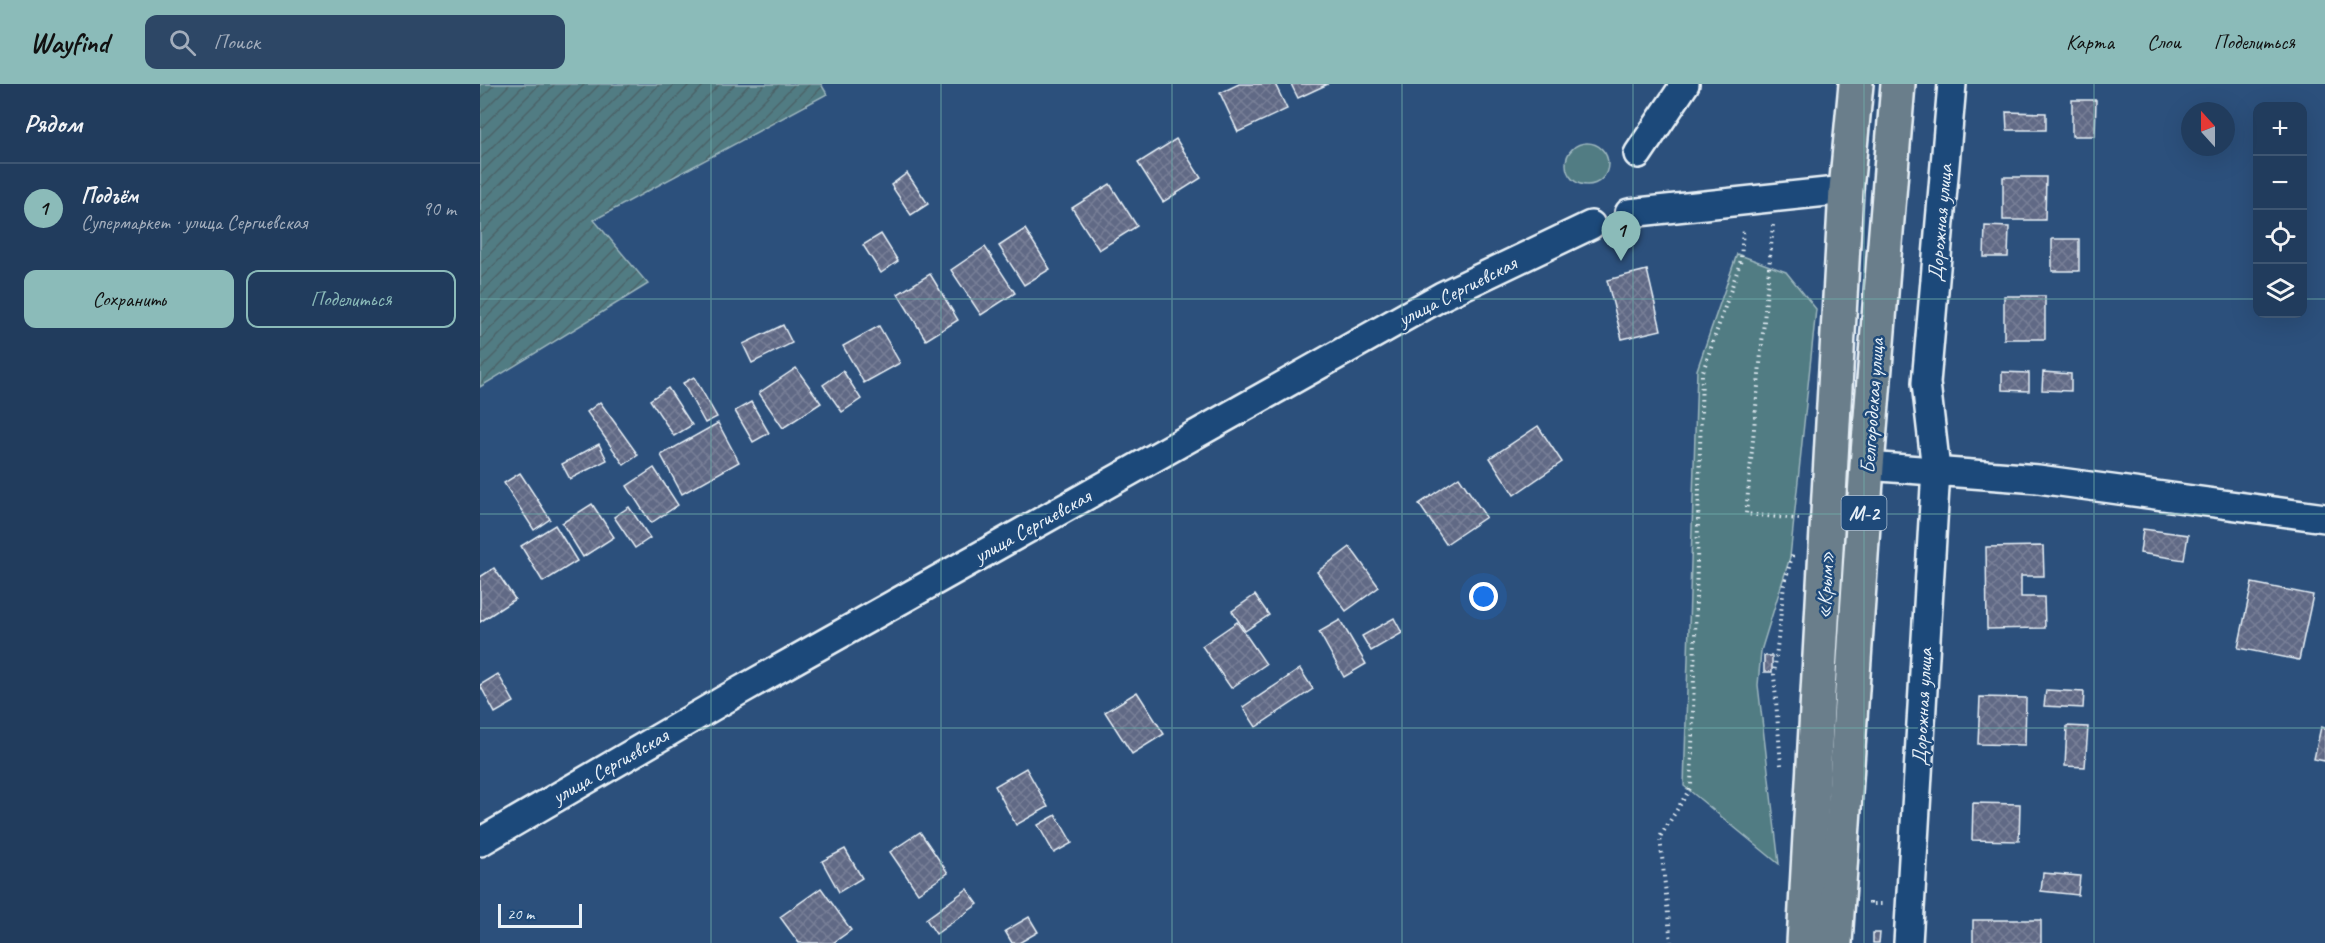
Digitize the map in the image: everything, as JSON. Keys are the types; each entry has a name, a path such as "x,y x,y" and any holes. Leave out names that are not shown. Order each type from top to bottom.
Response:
{"main road":[{"name":"«Крым»","path":"1804,943 1846,190 1856,84"},
{"name":"Белгородская улица","path":"1835,943 1867,466 1898,84"}],"street":[{"path":"1638,154 1685,84"},
{"name":"Дорожная улица","path":"1908,943 1936,470 1926,382 1952,84"},
{"path":"1629,213 1846,190"},
{"name":"улица Сергиевская","path":"480,842 762,678 1442,296 1592,225"},
{"path":"1867,466 2038,479 2325,518"}],"path":[{"path":"1746,514 1775,197"},
{"path":"1671,943 1660,837 1691,787 1702,374 1741,260 1745,201"}],"green space":[{"path":"480,84 821,84 827,94 594,220 648,284 480,387"},
{"path":"1587,143 1602,149 1608,164 1602,179 1587,185 1572,179 1566,164 1572,149"},
{"path":"1737,254 1786,272 1816,309 1790,557 1761,651 1758,685 1779,864 1684,786 1697,370"}],"building":[{"path":"1239,84 1275,84 1287,109 1238,132 1220,93"},
{"path":"1291,84 1328,84 1298,98"},
{"path":"2072,100 2096,100 2095,136 2072,136"},
{"path":"2006,112 2046,113 2046,130 2007,130"},
{"path":"1176,139 1201,178 1163,202 1138,163"},
{"path":"907,173 928,204 911,215 891,185"},
{"path":"2003,177 2046,177 2045,220 2003,220"},
{"path":"1110,184 1137,226 1099,250 1072,208"},
{"path":"1985,226 2009,227 2008,257 1984,257"},
{"path":"1025,229 1050,269 1024,285 999,246"},
{"path":"881,234 898,261 881,273 863,245"},
{"path":"2052,239 2079,239 2079,271 2052,271"},
{"path":"985,247 1015,293 981,315 951,270"},
{"path":"1647,270 1661,330 1622,339 1607,280"},
{"path":"930,274 958,320 926,340 898,294"},
{"path":"2004,296 2045,296 2045,339 2004,339"},
{"path":"783,325 792,343 752,363 743,344"},
{"path":"879,326 900,363 864,383 843,346"},
{"path":"796,368 821,403 783,428 759,393"},
{"path":"843,371 861,399 842,412 823,385"},
{"path":"2002,372 2029,373 2029,391 2002,390"},
{"path":"2043,372 2071,374 2071,391 2042,390"},
{"path":"694,377 717,417 705,423 683,383"},
{"path":"668,388 692,425 674,436 650,400"},
{"path":"600,402 638,455 624,465 587,412"},
{"path":"751,402 769,433 753,442 735,411"},
{"path":"718,423 739,462 682,494 661,455"},
{"path":"1538,426 1562,462 1514,495 1490,458"},
{"path":"599,444 607,460 570,479 562,464"},
{"path":"654,468 678,505 651,523 627,486"},
{"path":"520,473 550,519 534,530 504,483"},
{"path":"1459,477 1486,517 1446,544 1419,504"},
{"path":"592,504 614,537 583,557 562,523"},
{"path":"629,507 650,538 635,548 614,517"},
{"path":"555,525 577,561 543,582 521,546"},
{"path":"2143,529 2188,535 2184,560 2140,553"},
{"path":"2043,546 2044,576 2021,576 2021,597 2044,597 2045,628 1987,629 1986,547"},
{"path":"1350,547 1379,587 1346,611 1317,572"},
{"path":"494,568 515,599 480,622 480,577"},
{"path":"2252,583 2313,595 2299,660 2238,648"},
{"path":"1255,595 1269,615 1245,631 1232,611"},
{"path":"1394,618 1402,633 1371,651 1362,636"},
{"path":"1340,620 1366,664 1344,677 1319,632"},
{"path":"1237,622 1266,664 1231,688 1202,646"},
{"path":"1764,656 1772,656 1772,672 1764,672"},
{"path":"1300,669 1313,689 1256,727 1243,707"},
{"path":"498,674 514,702 495,713 480,685"},
{"path":"2046,690 2084,692 2083,708 2044,706"},
{"path":"1137,692 1164,734 1132,754 1105,712"},
{"path":"1980,697 2026,698 2025,745 1978,744"},
{"path":"2067,726 2088,727 2085,767 2065,766"},
{"path":"2321,727 2325,728 2325,761 2314,759"},
{"path":"1026,768 1048,807 1016,825 995,786"},
{"path":"1973,803 2020,804 2019,841 1972,840"},
{"path":"1056,815 1072,843 1054,853 1038,825"},
{"path":"920,832 948,873 918,893 890,852"},
{"path":"845,849 862,878 839,892 822,861"},
{"path":"2043,873 2080,876 2078,895 2041,891"},
{"path":"821,888 851,930 833,943 799,943 780,917"},
{"path":"967,889 978,904 936,934 926,919"},
{"path":"1029,917 1038,932 1019,943 1012,943 1005,931"},
{"path":"1973,920 2041,920 2041,943 1973,943"},
{"path":"1873,933 1880,933 1879,943 1873,943"}],"place":[{"name":"Подъём","path":"1621,261"}]}
